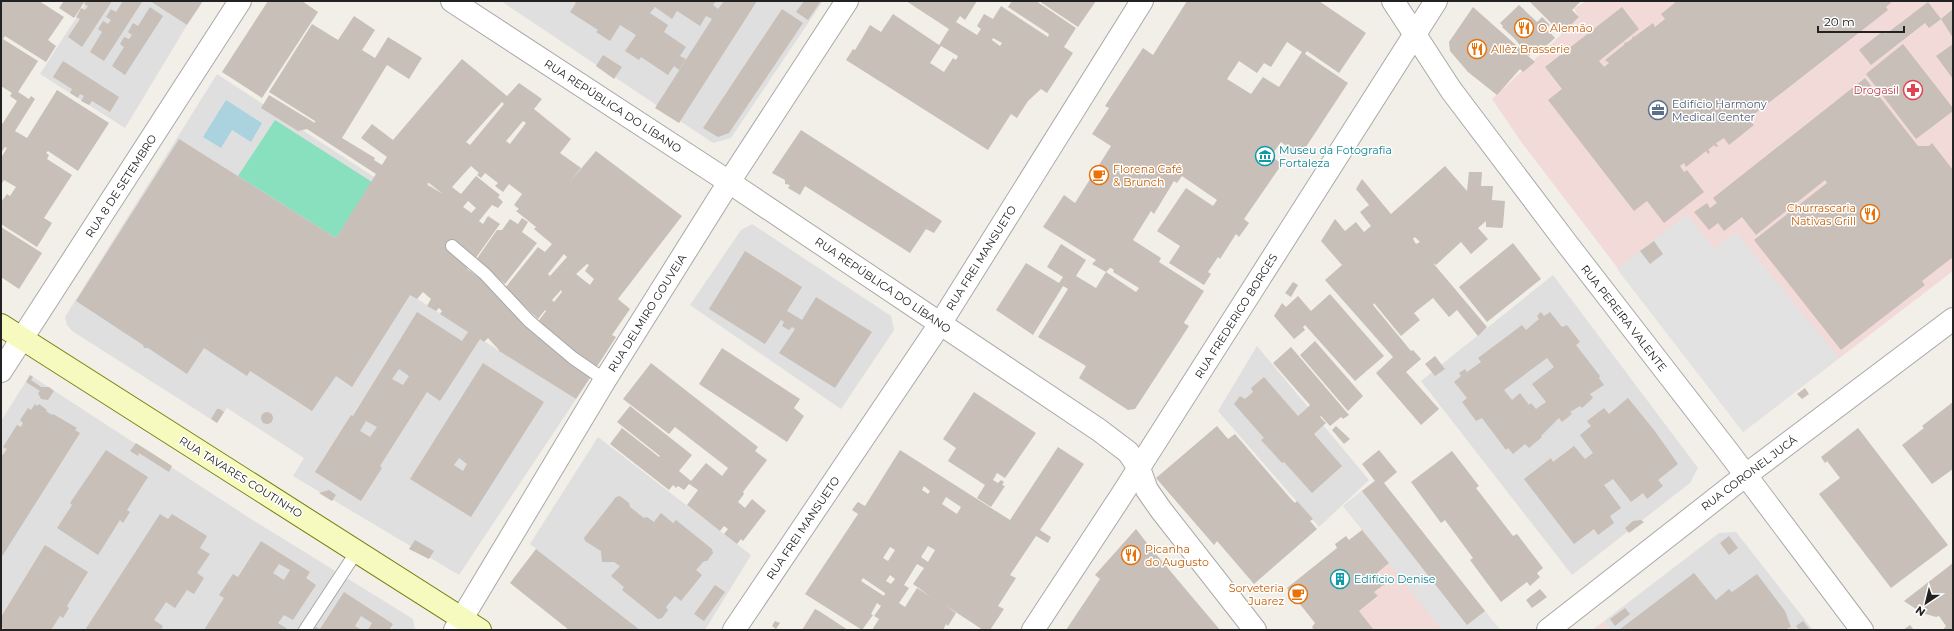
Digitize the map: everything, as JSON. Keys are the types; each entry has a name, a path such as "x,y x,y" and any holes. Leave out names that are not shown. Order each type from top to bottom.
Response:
{"street":[{"name":"RUA 8 DE SETEMBRO","path":"1,371 240,1"},
{"name":"RUA REPÚBLICA DO LÍBANO","path":"452,1 729,182 1099,430 1128,452 1139,468 1147,490 1161,510 1255,630"},
{"name":"RUA DELMIRO GOUVEIA","path":"466,626 605,380 729,182 847,1"},
{"name":"RUA FREI MANSUETO","path":"734,630 940,324 1142,1"},
{"name":"RUA PEREIRA VALENTE","path":"1393,1 1451,90 1568,245 1746,475 1862,630"},
{"name":"RUA FREDERICO BORGES","path":"1033,630 1139,468 1436,1"},
{"name":"RUA CORONEL JUCÁ","path":"1548,630 1746,475 1953,319"},
{"name":"RUA TAVARES COUTINHO","path":"1,325 357,551 466,626"}],"lane":[{"path":"452,246 485,274 530,321 573,358 605,380"},
{"path":"305,630 357,551"}],"shaded area":[{"path":"87,1 150,1 187,25 125,128 40,74"},
{"path":"501,1 823,1 731,138 713,143"},
{"path":"1587,1 1951,1 1953,3 1953,271 1743,432 1522,143 1492,99 1579,18 1574,8"},
{"path":"217,74 374,177 387,157 471,212 411,295 576,399 459,575 293,476 304,458 227,408 217,423 72,331 67,325 65,317"},
{"path":"1687,214 1714,249 1736,232 1839,358 1743,432 1617,269"},
{"path":"752,224 891,316 894,330 841,409 690,305 741,230"},
{"path":"1553,275 1698,468 1690,483 1572,575 1421,381"},
{"path":"1257,346 1369,480 1319,527 1218,411"},
{"path":"30,375 251,519 413,619 415,630 1,630 1,421"},
{"path":"598,437 751,555 705,630 640,630 530,544"},
{"path":"1379,477 1500,630 1374,630 1359,611 1378,597 1374,592 1385,584 1377,573 1389,563 1343,506"},
{"path":"1379,477 1500,630 1442,630 1343,506"},
{"path":"1736,532 1813,630 1611,630 1604,621 1719,533"},
{"path":"1604,621 1611,630 1592,630"}],"green space":[{"path":"275,120 372,182 336,238 238,176"}],"water":[{"path":"226,100 262,123 251,142 232,130 221,148 203,137"}],"building":[{"path":"1,1 39,1 64,17 48,40 56,46 46,62 5,36 3,39 38,61 18,92 29,99 31,96 35,99 15,131 27,138 57,90 109,123 78,171 48,151 46,153 49,155 47,159 72,175 44,218 52,223 37,247 1,224 1,202 7,194 10,196 16,187 4,180 1,185 1,158 7,148 5,147 1,153 1,124 17,101 10,96 12,93 1,86"},
{"path":"64,1 85,1 74,18 59,8"},
{"path":"86,1 112,1 82,47 68,37 80,19 76,17 81,8 85,10 88,6 84,4"},
{"path":"123,1 142,2 104,61 90,52 102,32 98,29 103,21 108,24 111,20 106,17 111,9 116,12"},
{"path":"150,1 203,1 187,25"},
{"path":"268,1 302,1 318,12 262,98 222,72"},
{"path":"573,1 716,1 713,5 718,9 724,1 757,1 679,123 655,108 712,19 706,16 700,26 677,11 672,19 655,7 650,13 668,25 664,32 686,47 680,56 686,59 679,70 674,66 668,75 641,57 639,60 625,51 636,35 620,25 610,41 596,32 598,30 570,12 576,3"},
{"path":"804,1 821,1 808,20 796,12"},
{"path":"906,1 977,1 965,20 960,16 956,22 977,35 981,29 977,26 984,14 993,19 1001,6 1048,37 1049,34 1008,7 1012,1 1036,1 1076,28 1064,47 1073,53 1047,93 1041,89 1028,101 1017,118 1011,114 988,150 846,60 853,49 855,50 870,25 881,32 893,14 939,45 949,29","holes":["993,38 1002,43 1000,46 992,40","941,46 958,56 956,60 953,58 944,72 930,63"]},
{"path":"1039,1 1096,1 1078,27"},
{"path":"1187,1 1319,1 1366,33 1339,73 1307,51 1305,54 1348,83 1300,156 1281,142 1271,156 1282,164 1244,219 1249,223 1239,237 1236,234 1220,259 1218,257 1208,272 1211,274 1204,285 1169,263 1180,246 1157,231 1186,188 1213,206 1217,200 1182,176 1177,183 1174,181 1154,214 1151,211 1133,240 1161,258 1159,262 1204,291 1184,323 1189,326 1135,409 1128,410 1079,378 1086,366 1038,337 1068,289 1063,286 1033,335 996,310 1026,263 1059,283 1063,277 1047,267 1061,244 1086,260 1076,276 1096,288 1106,272 1092,264 1096,260 1043,227 1064,195 1075,203 1111,146 1092,134 1109,108 1105,106 1143,48 1153,55","holes":["1287,42 1302,52 1279,87 1263,77 1251,94 1227,79 1239,61 1257,73 1264,63 1271,67","1110,268 1114,270 1113,272 1139,288 1136,292 1106,272"]},
{"path":"1529,1 1581,1 1572,10 1579,17 1562,34"},
{"name":"Edifício Harmony Medical Center","path":"1677,1 1893,1 1886,7 1888,10 1748,119 1754,125 1729,145 1724,138 1716,143 1718,146 1716,147 1714,145 1708,150 1710,152 1708,154 1706,151 1686,167 1684,163 1680,166 1684,172 1687,170 1704,192 1664,223 1647,201 1634,211 1548,100 1562,89 1545,67 1622,7 1639,29 1599,61 1604,67 1609,63 1605,60 1624,45 1625,42 1626,43 1632,39 1633,36 1634,37 1653,23 1655,27 1665,19 1661,14"},
{"path":"1928,2 1941,19 1929,28 1925,23 1871,65 1859,50 1883,31 1886,34"},
{"name":"O Alemão","path":"1519,5 1537,22 1542,17 1550,25 1546,28 1555,38 1546,46 1540,45 1529,56 1500,23"},
{"path":"150,7 163,16 125,75 112,66 124,47 120,44 124,37 129,39 132,35 128,32 133,23 138,26"},
{"path":"1473,7 1535,62 1523,72 1520,69 1497,95 1468,72 1450,51 1449,42"},
{"path":"782,9 803,23 729,133 718,137 703,128"},
{"path":"1953,9 1953,38 1941,19"},
{"path":"354,16 375,30 362,50 375,58 388,37 422,58 409,79 387,65 342,138 375,158 374,160 382,165 387,157 361,138 372,124 393,140 462,59 507,96 519,83 542,99 534,109 571,139 560,153 581,168 568,184 596,151 682,216 618,299 630,309 612,335 616,337 596,368 537,323 546,311 545,310 538,319 505,288 538,247 545,252 552,244 534,229 536,227 516,211 519,209 514,205 522,194 509,184 503,192 495,186 498,183 485,173 481,178 477,175 479,173 471,166 452,187 461,194 476,176 500,195 498,197 503,202 498,208 492,205 479,221 483,224 488,216 500,224 475,259 450,241 445,247 469,265 467,269 496,290 592,375 576,399 499,351 488,338 484,342 480,339 440,401 427,392 380,466 382,468 361,501 315,472 351,415 353,416 417,312 462,341 468,332 440,314 442,311 439,308 436,311 427,306 431,299 423,292 417,299 410,295 352,387 336,376 312,411 250,371 247,376 204,348 187,374 148,348 144,348 143,345 76,301 179,139 336,238 376,174 307,129 298,131 261,108 269,95 315,123 315,121 269,92 312,24 338,40","holes":["502,102 504,104 470,145 466,142","523,121 526,123 510,144 506,141","428,183 429,183 443,194 427,185","468,201 476,208 471,213 463,207","564,254 567,257 550,276 548,274","587,264 589,265 585,271 594,279 590,285 576,274","561,290 562,292 554,302 552,300","399,369 409,376 403,385 392,379","366,421 377,427 370,437 360,431"]},
{"path":"1903,44 1953,108 1953,111 1916,139 1866,74"},
{"path":"1953,44 1953,79 1936,56"},
{"path":"603,55 622,67 614,79 596,66"},
{"path":"63,61 119,97 110,112 92,101 89,105 81,101 84,96 80,94 78,98 70,93 72,89 53,77"},
{"name":"Churrascaria Nativas Grill","path":"1865,78 1918,146 1929,146 1932,143 1953,170 1953,257 1922,281 1925,285 1841,350 1754,240 1827,183 1825,180 1756,235 1742,217 1724,231 1718,223 1709,230 1694,212 1707,203 1710,208 1717,203 1713,198"},
{"path":"801,130 942,221 934,233 926,229 910,253 805,186 800,195 788,188 790,185 785,184 785,180 772,173"},
{"path":"1445,166 1467,191 1469,172 1482,172 1481,186 1493,186 1492,200 1505,201 1502,228 1486,227 1486,221 1478,228 1488,239 1471,254 1461,242 1436,265 1433,263 1487,327 1478,336 1457,310 1449,317 1433,298 1414,313 1420,320 1401,336 1374,303 1373,305 1411,351 1413,350 1421,359 1406,372 1439,409 1421,425 1376,373 1393,357 1325,280 1342,265 1321,241 1335,219 1345,231 1356,222 1364,232 1371,226 1360,212 1369,205 1356,189 1362,179 1391,214","holes":["1415,237 1420,242 1416,244 1413,239"]},
{"path":"522,218 528,222 522,232 537,243 505,284 476,260 497,230 502,230 510,219 518,224"},
{"path":"1,227 42,253 19,289 1,277"},
{"path":"1654,241 1663,254 1650,264 1640,251"},
{"path":"1513,243 1541,279 1487,322 1459,287"},
{"path":"745,251 802,287 787,311 802,320 816,297 872,332 835,388 779,353 795,329 792,327 789,330 782,326 784,322 781,320 765,344 709,309"},
{"path":"1293,282 1298,285 1291,297 1285,293"},
{"path":"1330,294 1384,356 1355,381 1305,325 1303,327 1305,330 1294,339 1274,316 1282,303 1286,307 1298,296 1311,311"},
{"path":"1541,312 1544,316 1550,312 1562,327 1567,325 1580,342 1576,345 1600,376 1599,378 1604,385 1590,394 1593,398 1582,408 1580,406 1570,412 1572,414 1562,422 1559,418 1541,436 1542,437 1529,448 1525,444 1513,454 1508,448 1506,450 1482,418 1476,421 1462,402 1467,398 1454,382 1461,376 1459,373 1465,369 1467,372 1481,362 1478,358 1522,325 1526,330 1539,319 1537,316","holes":["1547,358 1554,367 1532,384 1546,402 1536,409 1531,403 1529,405 1520,393 1512,400 1504,390"]},
{"path":"1315,341 1363,396 1348,411 1300,355"},
{"path":"1291,347 1349,415 1343,419 1341,417 1330,426 1321,416 1320,417 1326,423 1314,434 1342,466 1312,493 1284,462 1282,463 1261,440 1264,438 1234,404 1240,396 1245,399 1253,392 1251,388 1264,377 1298,416 1310,405 1273,363"},
{"path":"722,348 800,399 794,408 804,416 787,442 699,384"},
{"path":"1435,356 1445,369 1435,376 1425,364"},
{"path":"483,363 544,402 471,517 410,479","holes":["459,458 467,464 463,471 454,465"]},
{"path":"651,363 758,447 755,451 767,460 743,492 744,494 738,502 745,508 752,499 766,511 743,541 741,539 737,544 724,534 728,529 724,526 720,531 687,505 698,490 689,484 684,490 678,486 676,488 673,485 669,490 610,444 622,428 659,457 660,456 617,422 630,406 692,455 679,471 691,481 706,463 722,476 728,468 675,427 669,434 623,399"},
{"path":"30,375 33,377 31,380 41,387 49,387 54,391 48,400 41,399 38,393 40,391 26,382"},
{"path":"1805,388 1809,394 1802,399 1797,394"},
{"path":"974,392 1036,433 1005,478 997,473 993,480 998,483 1001,480 1004,482 1002,485 1005,486 991,507 977,498 985,485 948,461 956,448 943,439"},
{"path":"1628,398 1654,430 1678,464 1658,480 1663,486 1647,499 1643,493 1631,502 1613,479 1604,485 1621,508 1610,516 1614,523 1598,535 1594,529 1574,544 1524,479 1551,458 1553,462 1574,446 1585,459 1593,453 1580,435 1591,426 1587,421 1604,408 1609,414"},
{"path":"1953,402 1953,469 1932,484 1902,445 1924,428 1922,426"},
{"path":"35,404 37,406 39,404 52,415 53,414 77,428 75,430 80,433 1,558 1,454 3,455 7,449 3,447 17,425 21,427 23,423 20,420 28,408 31,410"},
{"path":"217,409 224,412 217,423 211,419"},
{"path":"265,412 269,412 273,418 269,424 265,424 261,420 261,416"},
{"path":"1217,426 1228,439 1235,434 1291,499 1295,503 1297,501 1313,519 1310,521 1317,529 1254,584 1217,541 1214,545 1156,478"},
{"path":"1336,426 1350,439 1344,444 1332,430"},
{"path":"1858,428 1948,545 1891,588 1819,494 1840,478 1827,461 1825,463 1821,457"},
{"path":"136,443 172,466 169,472 139,453 138,456 130,451"},
{"path":"1058,447 1084,464 1040,530 1051,537 1048,543 1036,536 1010,575 1016,578 998,606 1004,609 990,630 983,630 945,605 956,613 948,626 946,624 943,630 872,630 879,619 874,616 881,606 877,603 871,614 873,615 862,630 805,594 858,514 852,510 858,502 865,506 900,450 1010,520","holes":["924,486 930,491 928,494 922,490","946,497 961,507 957,514 942,504","928,546 935,550 928,562 921,557","890,547 895,550 888,561 883,558","917,564 924,568 913,584 931,597 917,588 905,607 899,603 909,588 904,585","890,575 895,579 891,584 886,581","863,578 885,593 884,596 861,581"]},
{"path":"106,450 148,477 127,510 130,512 123,523 120,520 98,555 57,528 72,505 70,503"},
{"path":"1379,450 1397,472 1384,483 1485,611 1467,625 1362,491 1375,481 1362,464"},
{"path":"1452,451 1479,486 1476,488 1513,536 1517,534 1543,568 1537,573 1540,577 1530,586 1527,582 1501,602 1470,560 1473,558 1445,520 1441,523 1411,482"},
{"path":"329,490 336,495 332,501 319,493"},
{"path":"620,496 629,503 630,507 644,518 647,517 654,522 661,513 673,523 676,520 712,549 713,553 707,561 704,561 696,570 702,575 681,601 675,596 666,607 668,610 662,618 658,619 622,590 624,587 611,576 620,566 614,562 602,562 601,551 585,541 584,538 616,497"},
{"path":"160,514 168,519 172,514 207,536 200,548 210,554 197,573 204,578 194,594 187,590 175,608 166,602 154,620 163,626 161,630 85,630"},
{"path":"1641,520 1644,522 1629,533 1625,528 1633,521"},
{"path":"1136,529 1220,630 1066,630 1100,579 1095,575"},
{"name":"Edifício Denise","path":"1362,530 1389,563 1377,573 1385,584 1374,592 1378,596 1359,611 1374,630 1314,630 1312,627 1315,623 1287,588 1337,548 1335,544 1346,536 1349,540"},
{"path":"1729,536 1738,548 1729,555 1720,543"},
{"path":"415,540 434,551 429,559 409,549"},
{"path":"261,541 310,572 306,578 316,585 293,620 284,615 278,623 289,630 204,630 224,598 219,595 233,574 238,577","holes":["279,564 290,570 284,580 273,573"]},
{"path":"45,545 88,572 67,606 69,608 63,618 60,616 51,630 6,630 1,627 1,617"},
{"path":"536,549 640,630 569,630 510,583"},
{"path":"1953,563 1953,630 1943,630 1946,626 1939,616 1936,617 1922,613 1904,601"},
{"path":"1694,573 1716,600 1729,589 1732,592 1757,574 1785,611 1791,627 1784,630 1619,630"},
{"path":"715,585 725,592 704,621 694,614"},
{"path":"1540,589 1547,597 1532,608 1526,600"},
{"path":"344,592 393,624 389,630 368,630 372,623 361,616 355,626 362,630 313,630 316,627 320,629"},
{"path":"1625,608 1630,614 1615,626 1610,619"},
{"path":"815,609 819,611 848,630 802,630"},
{"path":"775,621 780,623 776,629 772,626"},
{"path":"1803,621 1810,630 1799,630 1796,626"},
{"path":"1910,625 1914,630 1903,630"}],"place":[{"name":"O Alemão","path":"1524,28"},
{"name":"Allêz Brasserie","path":"1477,49"},
{"name":"Drogasil","path":"1913,90"},
{"name":"Edifício Harmony Medical Center","path":"1658,110"},
{"name":"Museu da Fotografia Fortaleza","path":"1265,156"},
{"name":"Florena Café & Brunch","path":"1099,175"},
{"name":"Churrascaria Nativas Grill","path":"1870,214"},
{"name":"Picanha do Augusto","path":"1131,555"},
{"name":"Edifício Denise","path":"1340,579"},
{"name":"Sorveteria Juarez","path":"1298,594"}]}
